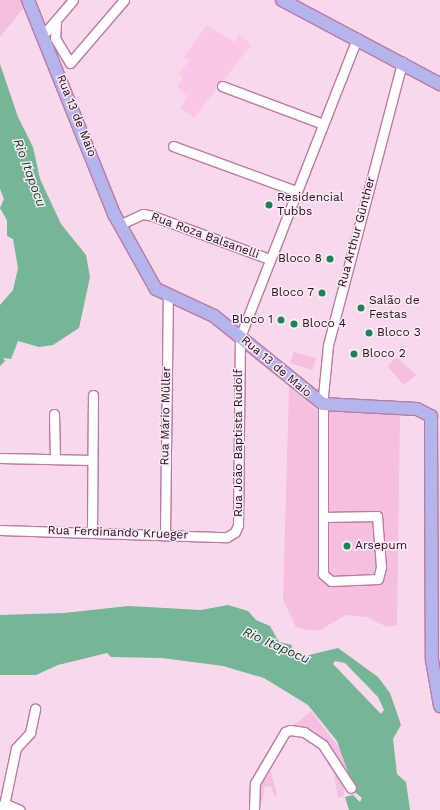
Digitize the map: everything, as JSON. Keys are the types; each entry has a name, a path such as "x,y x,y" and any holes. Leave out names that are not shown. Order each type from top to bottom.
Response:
{"main road":[{"name":"Rua 13 de Maio","path":"28,0 119,224 153,286 168,298 214,316 323,404 428,412 432,420 437,506 438,680 440,706"},
{"path":"282,0 357,38 440,84"}],"street":[{"path":"43,35 73,0"},
{"path":"56,20 55,38 70,63 124,0"},
{"name":"Rua João Baptista Rudolf","path":"235,532 238,525 240,336 357,38"},
{"name":"Rua Arthur Günther","path":"323,517 377,516 381,567 378,579 331,581 323,574 323,517 323,404 328,344 402,62"},
{"path":"222,86 323,124"},
{"path":"173,146 296,191"},
{"name":"Rua Roza Balsanelli","path":"119,224 143,214 153,216 269,259"},
{"name":"Rua Mário Müller","path":"165,534 168,298"},
{"path":"92,533 93,395"},
{"path":"54,414 55,459"},
{"path":"0,458 92,460"},
{"name":"Rua Ferdinando Krueger","path":"0,530 227,537 235,532"},
{"path":"20,810 3,806 16,748 30,733 35,709"},
{"path":"254,810 255,783 285,732 290,730 304,732 323,745 351,788"}],"shaded area":[{"path":"0,0 30,0 0,37"},
{"path":"207,25 234,42 239,34 251,45 194,118 181,108 187,96 177,87 183,77 179,73 189,61 184,57"},
{"path":"294,352 316,358 313,370 290,363"},
{"path":"397,357 416,375 404,385 387,366"},
{"name":"Arsepum","path":"289,386 318,411 400,415 397,625 387,627 367,617 346,615 320,630 307,630 296,627 283,600"},
{"path":"311,711 342,751 349,779 335,756 290,728"},
{"path":"333,766 344,782 344,796 338,798"},
{"path":"271,771 277,795 274,796 271,786 264,787 263,801 258,802 258,786"}],"water":[{"name":"Rio Itapocu","path":"0,64 18,117 33,147 40,179 61,224 86,255 90,277 79,328 53,345 39,347 18,341 11,359 3,358 5,361 0,366 0,305 13,290 18,268 13,239 7,236 7,220 0,208 4,199 0,189"},
{"name":"Rio Itapocu","path":"228,605 248,611 256,620 270,626 279,642 292,645 291,652 297,658 338,648 378,677 390,693 401,725 393,739 397,774 406,782 410,810 349,810 345,797 353,795 360,802 362,798 355,792 337,741 308,705 264,678 223,666 162,658 111,657 107,653 58,665 36,675 0,675 0,615 64,613 128,606 201,610","holes":["335,661 345,663 378,697 384,710 381,714 333,664"]}],"place":[{"name":"Residencial Tubbs","path":"269,205"},
{"name":"Bloco 8","path":"330,259"},
{"name":"Bloco 7","path":"322,293"},
{"name":"Salão de Festas","path":"361,308"},
{"name":"Bloco 1","path":"281,320"},
{"name":"Bloco 4","path":"294,324"},
{"name":"Bloco 3","path":"369,333"},
{"name":"Bloco 2","path":"354,354"},
{"name":"Arsepum","path":"347,546"}]}
